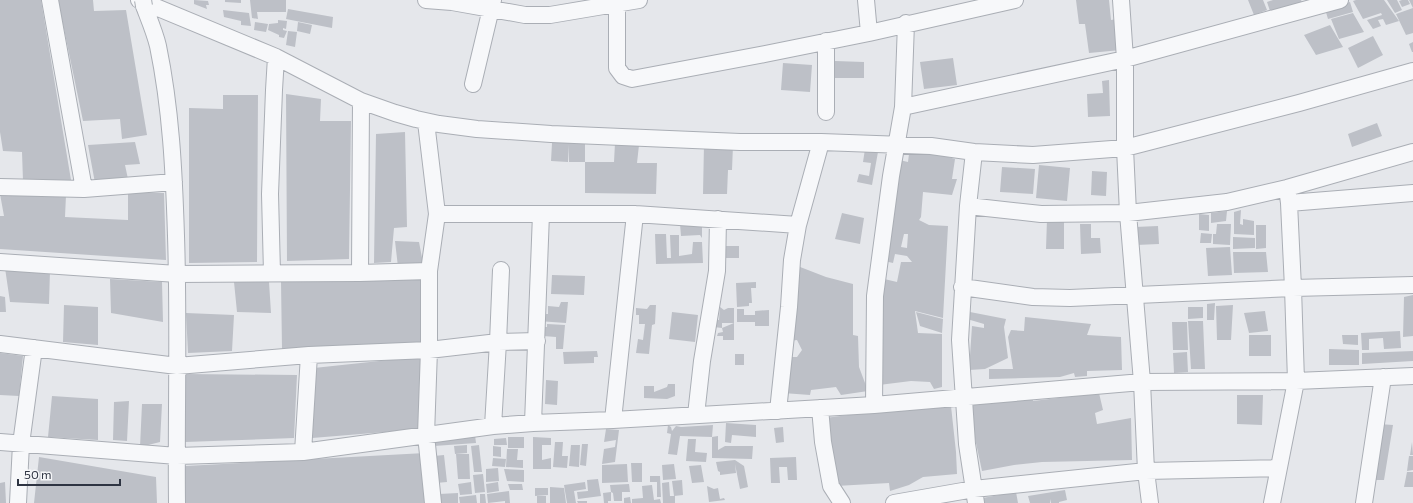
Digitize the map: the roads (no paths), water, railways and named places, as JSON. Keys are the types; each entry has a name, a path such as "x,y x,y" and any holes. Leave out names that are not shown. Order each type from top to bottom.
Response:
{"street":[{"path":"50,0 84,189"},
{"path":"426,0 492,4 525,15 550,15 617,2 639,0"},
{"path":"866,0 869,32"},
{"path":"617,2 617,68 623,76 632,79 826,41 1015,0"},
{"path":"1121,0 1125,60 1128,213 1142,382 1146,471 1150,503"},
{"path":"903,107 1125,60 1340,0"},
{"path":"142,2 276,57 361,101 395,113 426,122 477,129 551,134 740,142 821,142 931,146 974,152 1033,155 1126,148 1299,103 1413,71"},
{"path":"142,2 157,45 171,126 177,274 177,503"},
{"path":"473,84 492,4"},
{"path":"874,405 875,296 886,211 903,107 906,23"},
{"path":"826,41 826,112"},
{"path":"272,273 270,194 276,57"},
{"path":"360,273 361,101"},
{"path":"426,122 437,214 429,271 429,350 426,435 433,503"},
{"path":"778,411 789,307 792,260 798,225 821,142"},
{"path":"974,152 968,206 960,340 967,444 975,496"},
{"path":"1288,195 1413,152"},
{"path":"0,187 84,189 174,182"},
{"path":"968,206 1040,214 1128,213 1288,195 1413,193"},
{"path":"1272,503 1296,381 1288,195"},
{"path":"437,214 635,214 798,225"},
{"path":"533,423 537,340 540,214"},
{"path":"612,420 635,214"},
{"path":"696,415 702,361 717,271 718,219"},
{"path":"0,262 177,274 429,271"},
{"path":"493,426 501,270"},
{"path":"962,287 1033,297 1070,298 1293,288 1413,286"},
{"path":"0,344 177,366 309,355 429,350 498,342 537,340"},
{"path":"18,503 21,444 34,348"},
{"path":"303,452 309,355"},
{"path":"0,442 176,456 303,452 493,426 533,423 874,405 1142,382 1296,381 1413,376"},
{"path":"1364,503 1383,377"},
{"path":"820,408 823,442 831,486 842,503"},
{"path":"894,503 975,496 1146,471 1278,468"}]}
